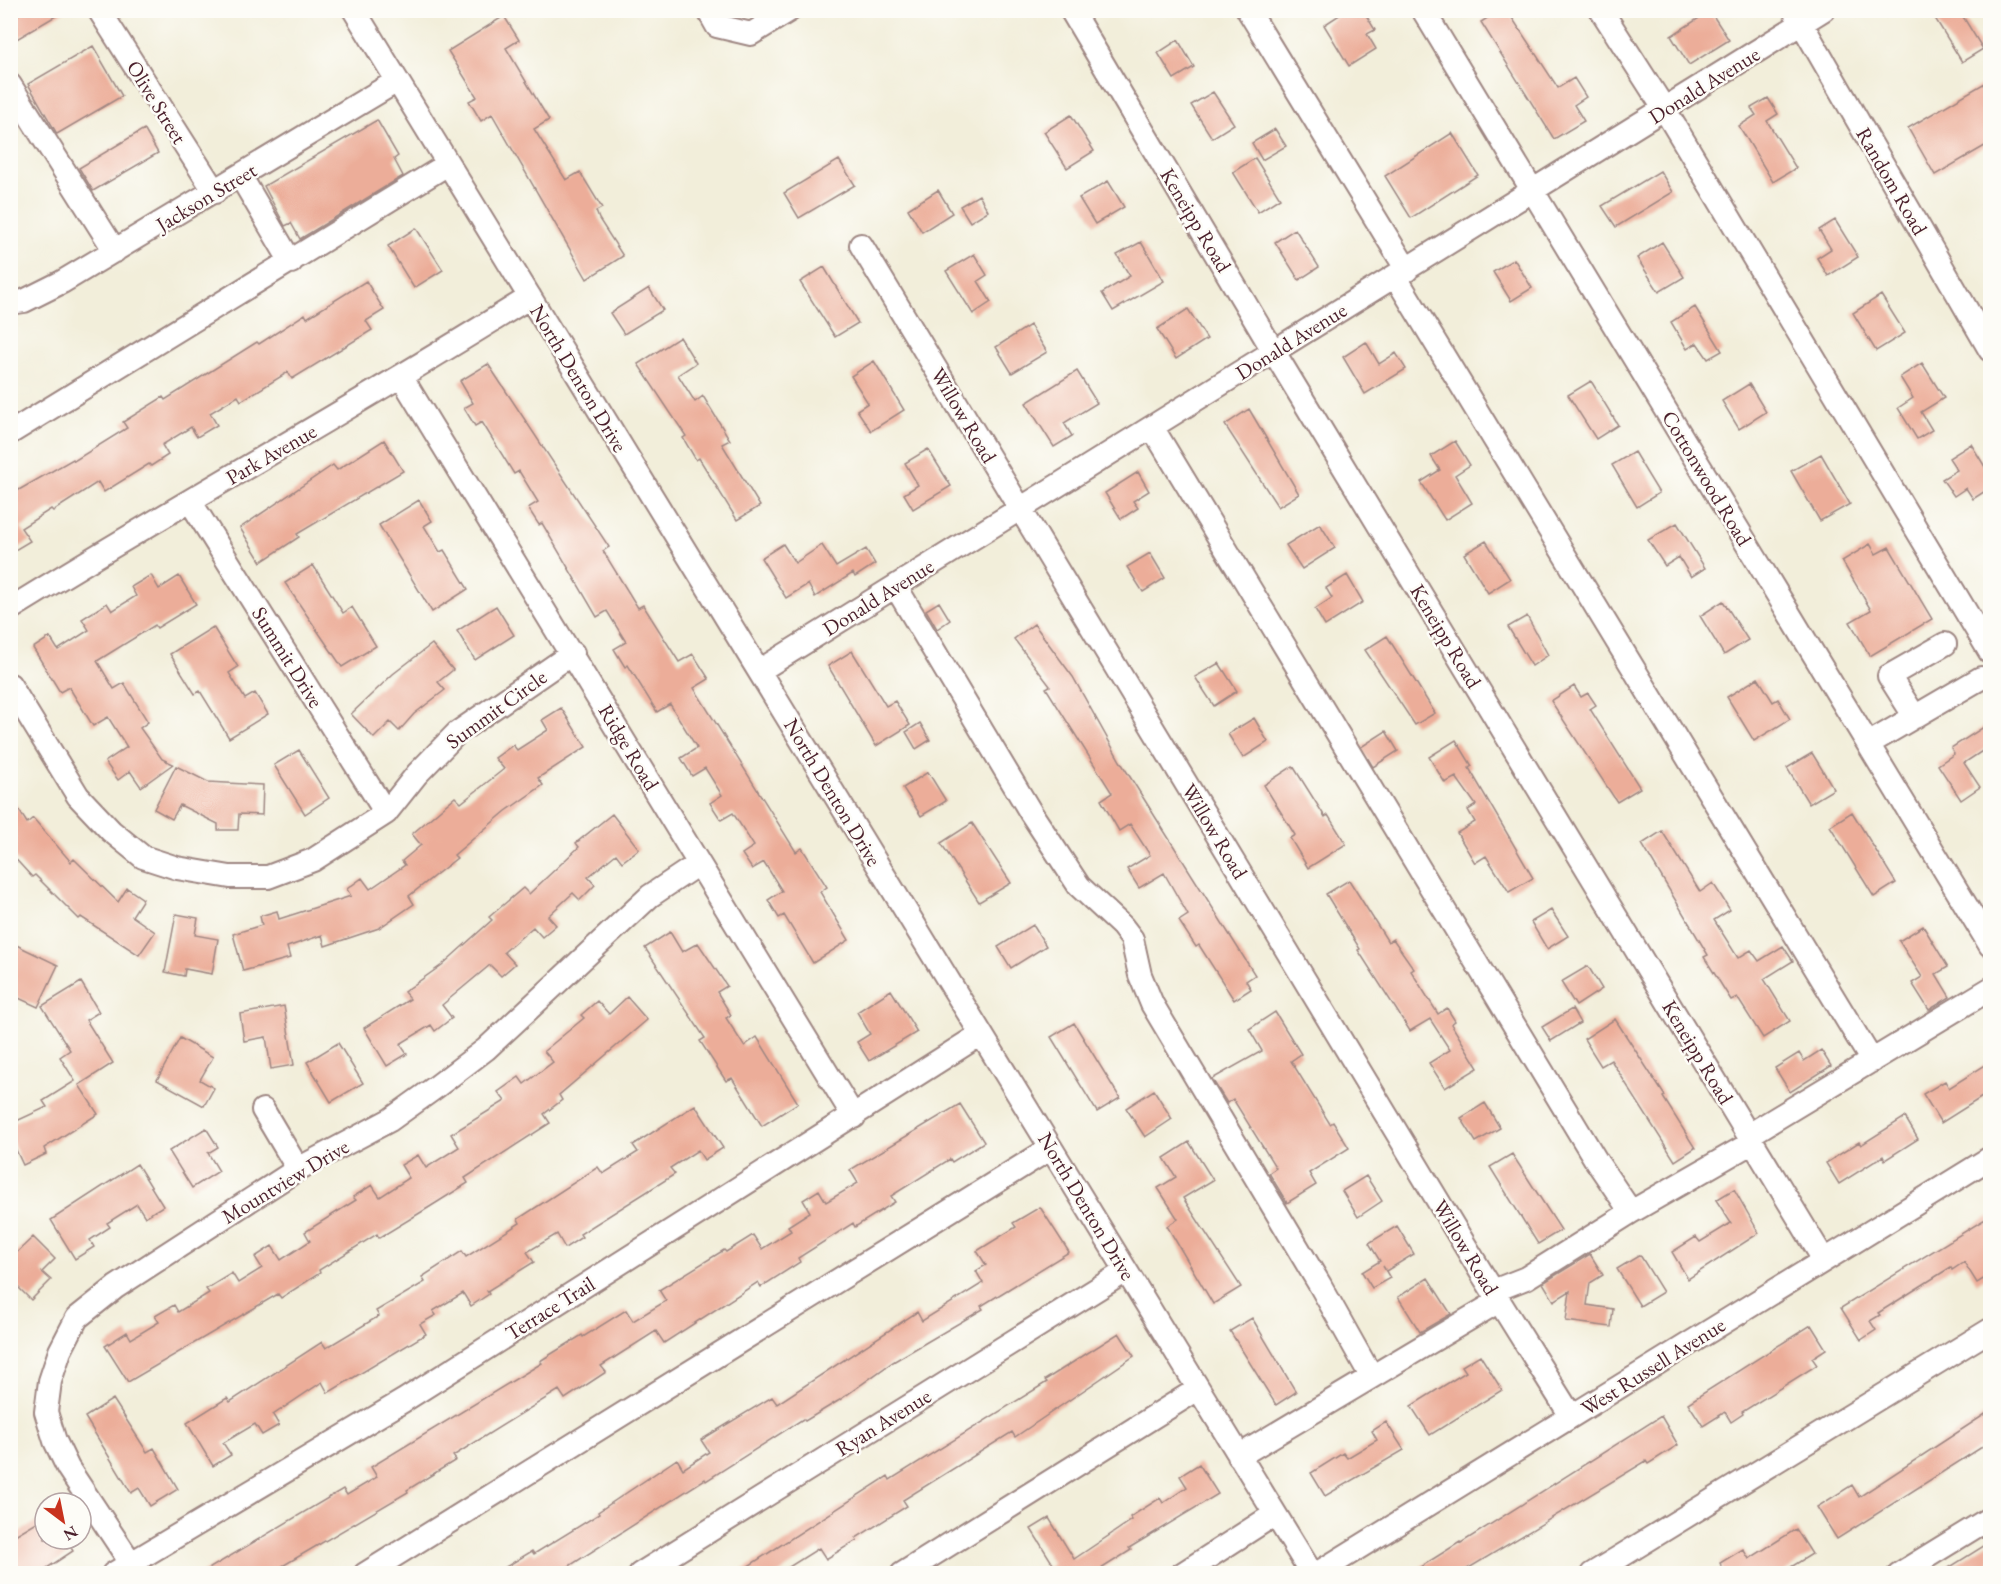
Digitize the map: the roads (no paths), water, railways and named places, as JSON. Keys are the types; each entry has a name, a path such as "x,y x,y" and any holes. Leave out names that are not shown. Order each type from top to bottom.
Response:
{"street":[{"name":"Olive Street","path":"99,10 215,192"},
{"name":"North Denton Drive","path":"354,10 1239,1456 1314,1574"},
{"path":"708,10 717,26 751,34 790,10"},
{"name":"Keneipp Road","path":"1071,10 1274,352 1824,1260"},
{"path":"1248,10 1401,273 1872,1061"},
{"name":"Cottonwood Road","path":"1424,10 1990,945"},
{"path":"1601,10 1665,110 1990,652"},
{"name":"Donald Avenue","path":"759,671 1665,110 1798,17 1823,10"},
{"name":"Random Road","path":"1798,17 1990,350"},
{"name":"Jackson Street","path":"10,303 24,300 62,282 241,177 397,81"},
{"path":"10,85 115,251"},
{"path":"10,433 448,164"},
{"path":"241,177 291,262"},
{"name":"Willow Road","path":"861,245 1496,1296 1571,1416"},
{"name":"Park Avenue","path":"10,609 402,378 530,297"},
{"name":"Ridge Road","path":"402,378 573,653 698,864 854,1117"},
{"path":"1152,428 1597,1162 1631,1212"},
{"name":"Summit Drive","path":"190,501 386,813"},
{"path":"896,587 1031,813 1079,886 1122,926 1132,939 1140,975 1152,1004 1320,1285 1371,1376"},
{"path":"1915,717 1889,675 1945,644"},
{"name":"Summit Circle","path":"10,685 78,796 111,831 143,857 177,868 230,877 268,877 313,860 386,813 417,774 457,733 573,653"},
{"path":"1868,744 1981,678"},
{"name":"Mountview Drive","path":"122,1568 68,1468 45,1412 50,1381 60,1351 77,1318 116,1287 298,1169 390,1120 486,1049 650,896 698,864"},
{"path":"1239,1456 1990,989"},
{"name":"Terrace Trail","path":"122,1568 403,1401 854,1117 981,1034"},
{"path":"263,1110 298,1169"},
{"path":"365,1574 1051,1148"},
{"name":"West Russell Avenue","path":"1314,1574 1990,1158"},
{"name":"Ryan Avenue","path":"640,1574 1126,1271"},
{"path":"1592,1574 1990,1330"},
{"path":"903,1574 1198,1389"},
{"path":"1182,1574 1275,1514"},
{"path":"1899,1574 1925,1567 1990,1518"}]}
